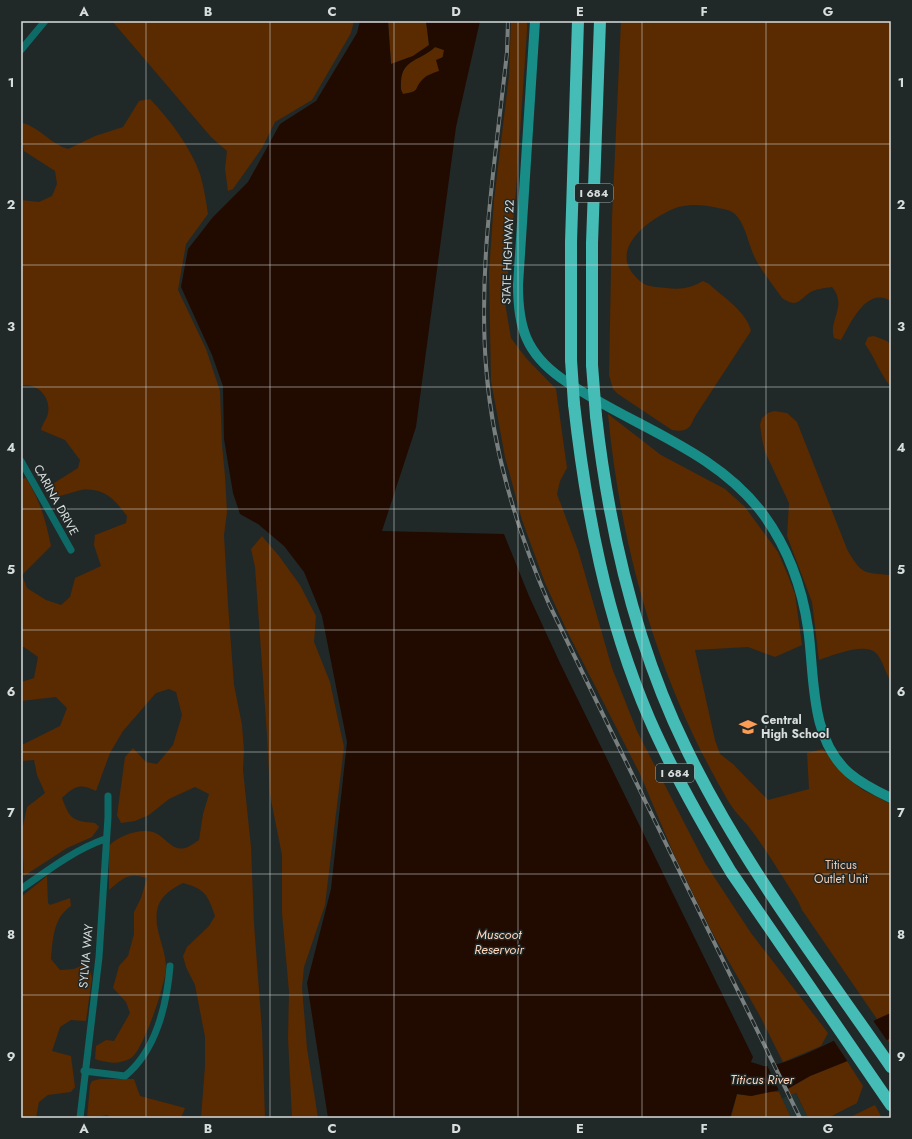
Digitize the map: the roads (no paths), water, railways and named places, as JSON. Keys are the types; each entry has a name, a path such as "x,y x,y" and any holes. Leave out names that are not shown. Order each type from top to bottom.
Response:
{"highway":[{"name":"I 684","path":"578,21 571,250 571,360 574,404 586,498 601,571 618,634 649,717 687,796 731,872 839,1027 891,1105"},
{"name":"I 684","path":"600,21 592,242 592,365 596,416 608,502 626,587 643,641 668,708 685,748 726,824 769,890 891,1067"}],"main road":[{"name":"STATE HIGHWAY 22","path":"534,21 518,285 519,311 525,336 540,361 564,381 721,471 745,492 771,526 786,553 799,585 808,629 816,702 822,732 835,756 849,773 870,788 891,798"}],"street":[{"path":"21,50 45,21"},
{"name":"CARINA DRIVE","path":"21,461 71,550"},
{"name":"SYLVIA WAY","path":"80,1118 84,1071 99,957 108,796"},
{"path":"21,889 68,856 89,844 105,839"},
{"path":"84,1071 125,1076 136,1067 146,1052 166,1004 170,966"}],"water":[{"name":"Muscoot Reservoir","path":"360,21 388,21 391,64 413,56 429,45 426,21 480,21 456,127 416,427 382,531 504,534 529,596 560,663 753,1057 751,1062 763,1066 775,1065 790,1060 808,1053 891,1013 891,1038 845,1062 810,1076 789,1088 751,1096 737,1094 730,1118 328,1118 307,983 331,889 347,742 322,616 304,572 284,546 258,524 240,514 233,493 224,439 223,386 212,355 181,287 188,249 213,217 248,182 280,124 316,101 357,33","holes":["435,47 444,50 443,57 436,60 439,71 424,78 419,83 415,91 403,94 401,91 401,81 405,68"]}],"railway":[{"path":"508,21 507,52 489,209 484,287 484,327 489,397 507,487 526,546 549,604 800,1118"}],"place":[{"name":"Central High School","path":"748,727"}],"park label":[{"name":"Titicus Outlet Unit","path":"841,872"}],"water label":[{"name":"Titicus River","path":"762,1079"}]}
